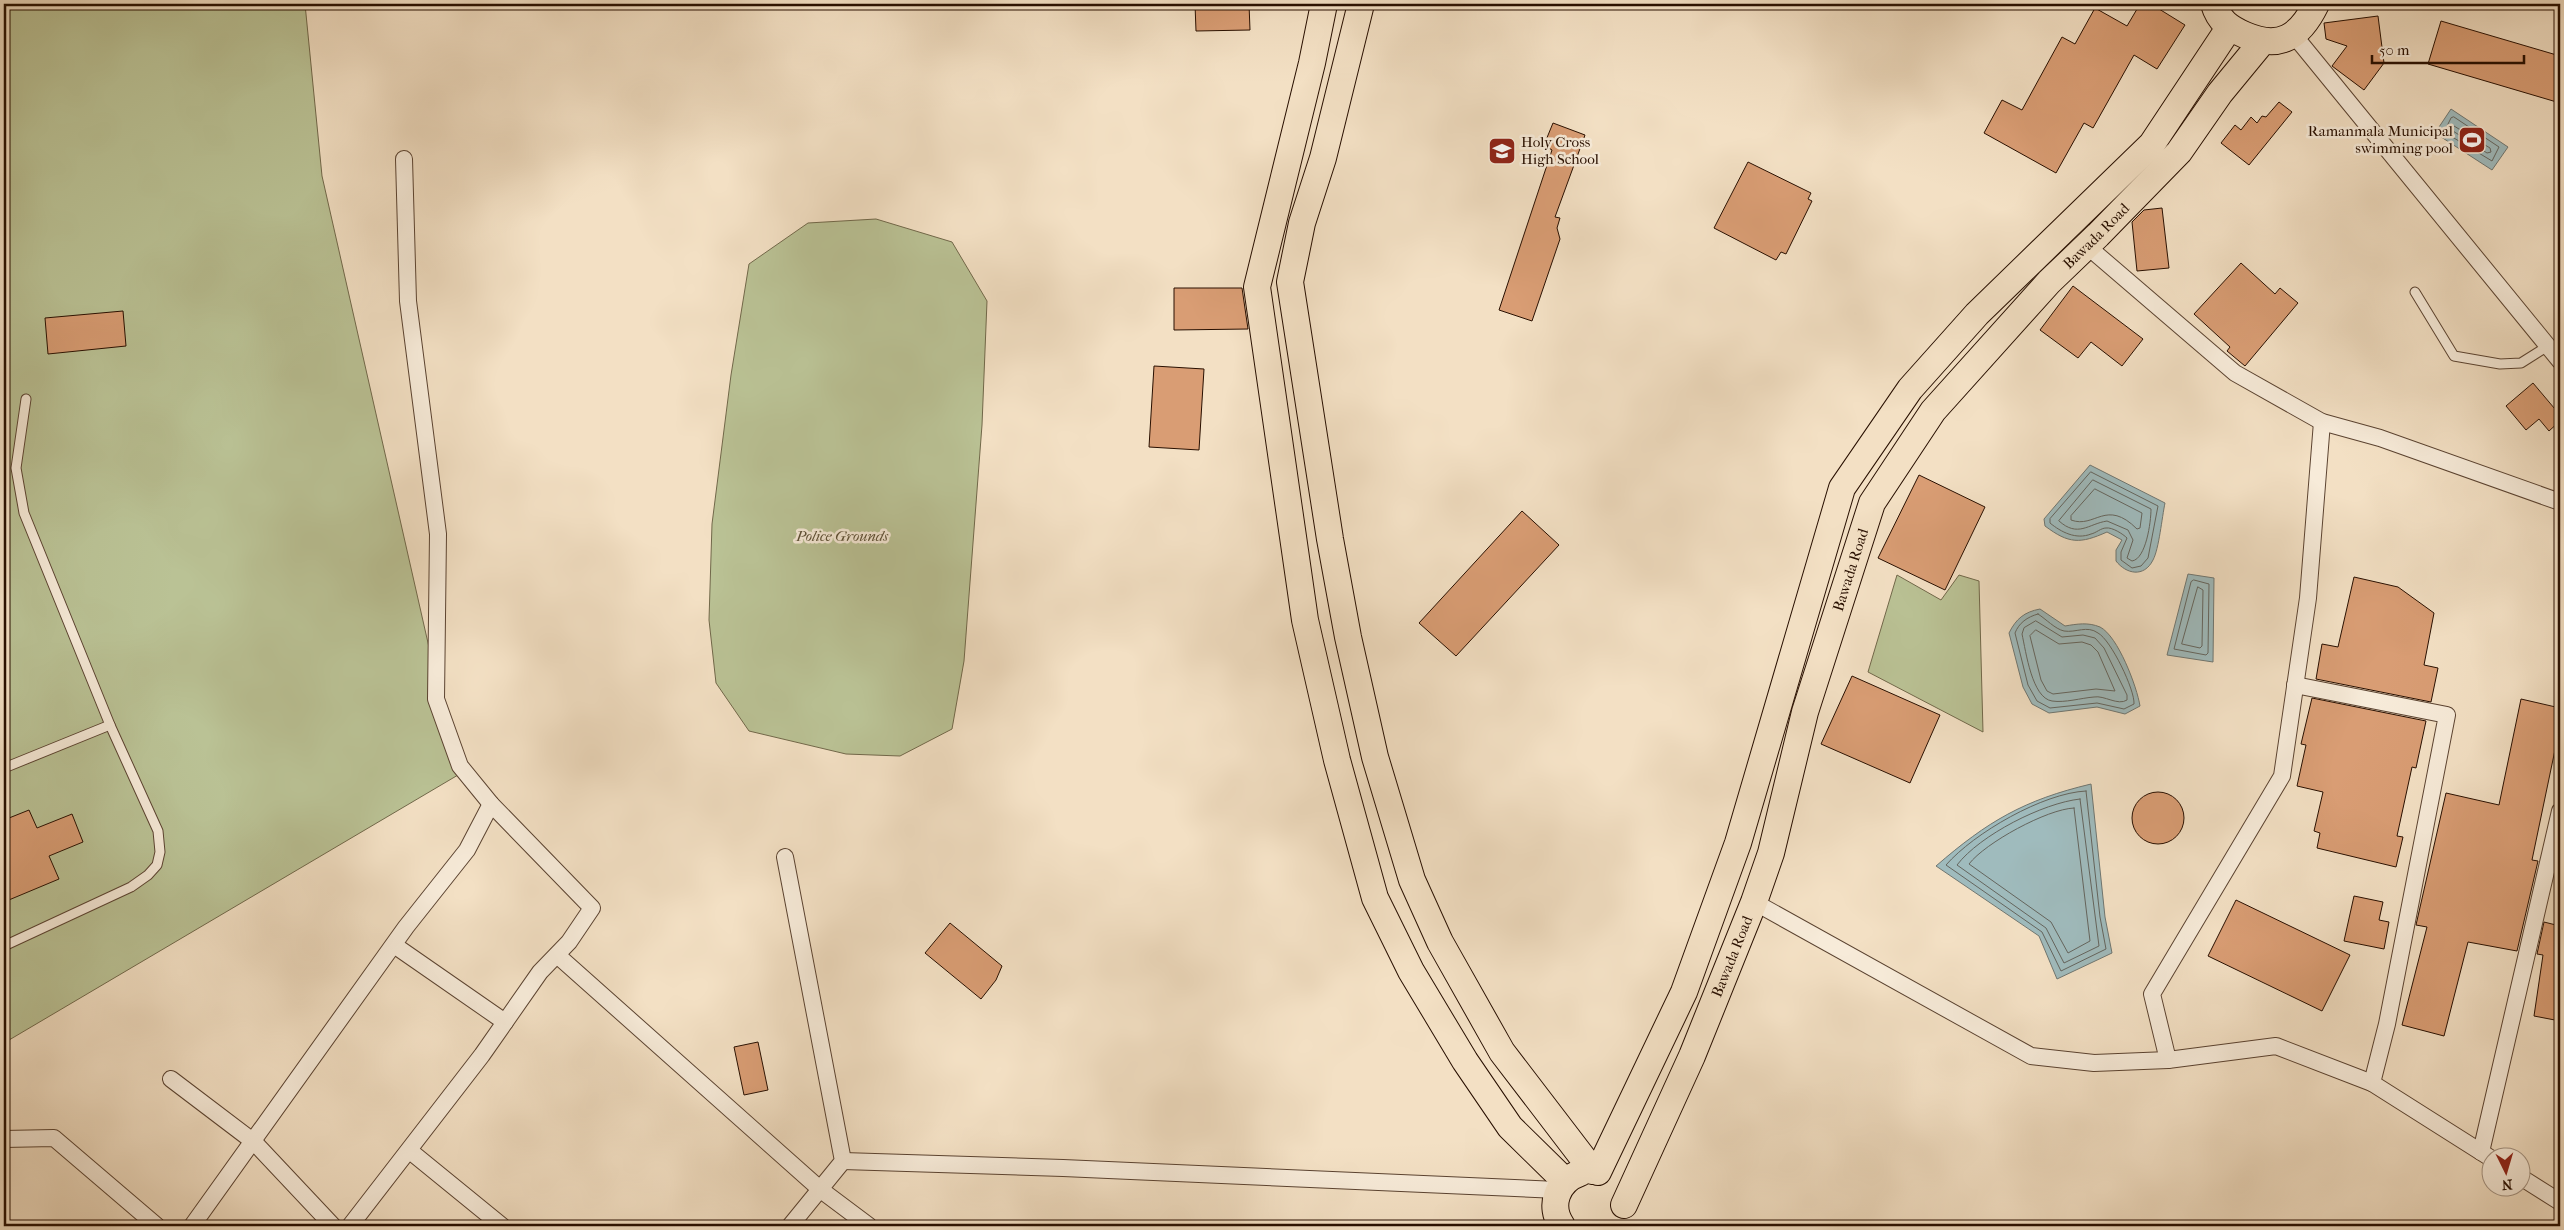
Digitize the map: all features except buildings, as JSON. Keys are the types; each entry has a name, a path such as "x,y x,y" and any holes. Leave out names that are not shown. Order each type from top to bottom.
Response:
{"main road":[{"path":"1324,4 1312,63 1257,287 1305,620 1337,760 1375,898 1410,971 1465,1061 1510,1127 1562,1186"},
{"path":"1361,4 1323,158 1302,223 1290,282 1330,539 1348,637 1375,757 1412,880 1440,942 1502,1052 1596,1172 1611,1179 1620,1190 1620,1215"},
{"path":"2214,4 2222,21 2229,28 2262,42 2284,39 2293,34 2307,21 2316,4"},
{"path":"1596,1172 1684,992 1738,844 1842,488 1904,395 1971,320 2152,144 2229,28"},
{"name":"Bawada Road","path":"1620,1215 1692,1056 1754,902 1771,853 1805,712 1872,503 1933,411 2049,282 2179,152 2220,93 2262,42"},
{"path":"1257,287 1290,282"},
{"path":"1562,1226 1555,1210 1562,1186 1574,1175 1596,1172"}],"street":[{"path":"2293,34 2556,353"},
{"path":"350,1226 410,1151 540,972 569,942 592,908 490,804 460,766 436,699 438,534 408,301 404,159"},
{"path":"2087,246 2235,373 2322,422 2380,438 2560,502"},
{"path":"2168,1060 2152,994 2282,776 2308,598 2322,422"},
{"path":"2295,685 2447,715 2387,1024 2372,1083"},
{"path":"192,1226 394,945 467,850 490,804"},
{"path":"2488,1148 2560,811"},
{"path":"785,857 842,1161 821,1190 790,1226"},
{"path":"1754,902 2031,1056 2094,1063 2168,1060 2276,1046 2372,1083 2482,1152"},
{"path":"394,945 505,1022"},
{"path":"557,955 821,1190 869,1226"},
{"path":"171,1079 254,1142 333,1226"},
{"path":"4,1139 54,1138 157,1226"},
{"path":"410,1151 502,1226"},
{"path":"842,1161 1562,1186"},
{"path":"2532,1184 2560,1202"}],"lane":[{"path":"2415,292 2454,356 2500,364 2521,363 2556,353"},
{"path":"4,946 131,887 157,865 160,852 158,831 110,725 24,513 16,468 26,399"},
{"path":"4,768 110,725"}],"green space":[{"path":"4,4 305,4 322,176 458,775 4,1043"},
{"name":"Police Grounds","path":"876,219 952,242 987,301 982,425 964,661 952,729 900,756 846,754 749,731 716,683 709,620 712,524 731,375 749,264 808,223"},
{"path":"1897,575 1941,600 1959,575 1979,581 1983,732 1868,672"}],"water":[{"name":"Ramanmala Municipal swimming pool","path":"2451,109 2508,147 2492,170 2435,133"},
{"path":"2090,465 2165,503 2155,555 2145,570 2140,572 2130,571 2116,561 2116,550 2122,540 2107,532 2089,539 2075,540 2061,536 2045,526 2044,519"},
{"path":"2188,574 2214,578 2213,662 2167,655"},
{"path":"2040,609 2065,626 2091,624 2107,632 2126,663 2140,706 2125,714 2097,707 2049,713 2032,704 2023,687 2009,633 2021,617 2029,612"},
{"path":"2091,784 2105,917 2112,953 2057,979 2039,936 1936,866 1973,836 2008,814 2046,797"}],"place":[{"name":"Ramanmala Municipal swimming pool","path":"2472,140"},
{"name":"Holy Cross High School","path":"1502,151"}]}
